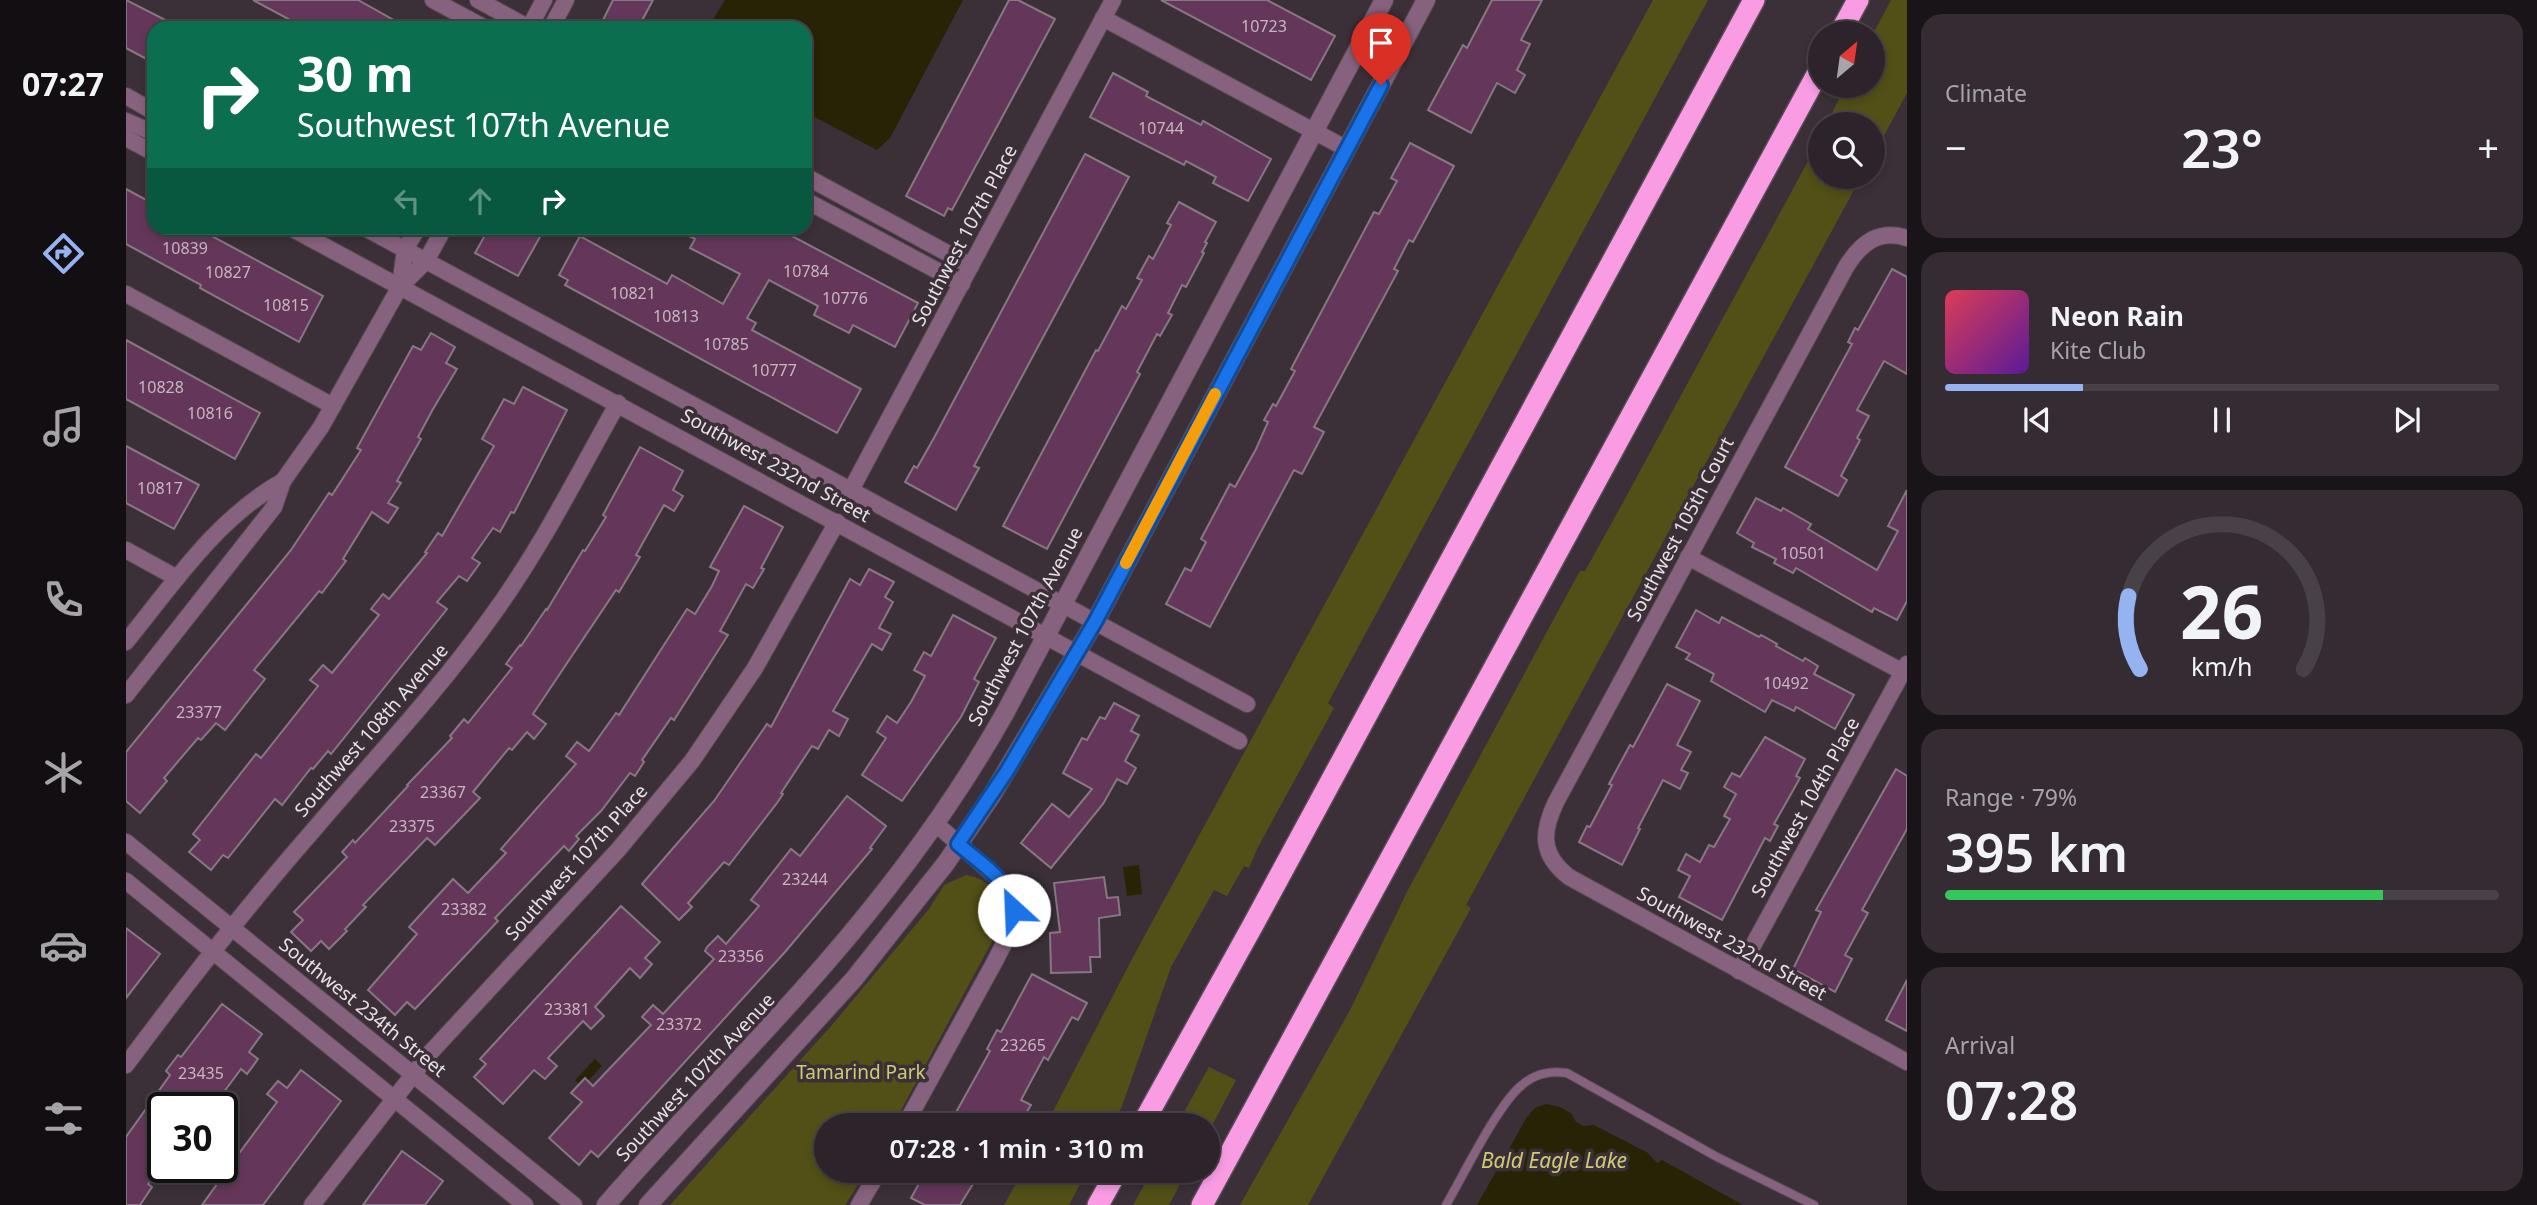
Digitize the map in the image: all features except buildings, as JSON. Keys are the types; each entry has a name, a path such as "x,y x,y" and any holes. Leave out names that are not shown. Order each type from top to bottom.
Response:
{"highway":[{"path":"1149,1113 1754,0"},
{"path":"1847,21 1858,0"},
{"path":"1202,1205 1808,91"},
{"path":"1098,1205 1110,1183"}],"street":[{"path":"433,0 472,21"},
{"path":"478,0 516,21"},
{"path":"533,21 544,0"},
{"path":"555,21 566,0"},
{"name":"Southwest 107th Place","path":"852,488 1113,0"},
{"name":"Southwest 107th Avenue","path":"606,1205 827,963 935,823 996,728 1384,0"},
{"path":"648,1205 845,989 902,920 1007,771 1095,622 1426,0"},
{"path":"1103,18 1347,149"},
{"path":"126,96 147,107"},
{"path":"126,121 147,130"},
{"path":"126,138 147,149"},
{"path":"812,180 971,266"},
{"path":"812,204 962,284"},
{"name":"Southwest 232nd Street","path":"304,235 1239,741"},
{"name":"Southwest 232nd Street","path":"378,235 852,488 1247,704"},
{"path":"400,287 405,249 414,235"},
{"path":"126,695 274,507 283,481 333,406 400,287 426,261 440,235"},
{"name":"Southwest 105th Court","path":"1547,850 1547,825 1553,809 1846,267 1857,250 1872,238 1894,235 1907,239"},
{"path":"126,294 333,406"},
{"name":"Southwest 108th Avenue","path":"126,1065 325,816 412,720 492,616 551,525 618,403"},
{"path":"126,642 177,578 235,515 258,495 283,481"},
{"name":"Southwest 107th Place","path":"312,1205 413,1074 618,850 692,761 755,668 836,522"},
{"path":"126,550 177,578"},
{"path":"1688,557 1905,668"},
{"name":"Southwest 104th Place","path":"1739,971 1905,668"},
{"path":"912,1113 994,963 1014,917 1010,896 1002,882 935,823"},
{"name":"Southwest 234th Street","path":"126,842 574,1205"},
{"name":"Southwest 232nd Street","path":"1547,850 1553,864 1569,877 1907,1062"},
{"path":"126,881 525,1205"},
{"path":"859,1205 873,1183"}],"lane":[{"path":"1446,1205 1499,1114 1520,1086 1537,1075 1550,1071 1567,1073 1717,1157 1814,1205"}],"green space":[{"path":"1653,0 1708,0 1328,703 1334,708 1249,868 1244,866 1227,896 1214,890 1171,967 1118,1113 1052,1113 1132,959"},
{"path":"1891,0 1907,0 1907,93 1885,134 1885,112 1833,112 1839,98 1885,98 1885,21 1880,21"},
{"path":"1808,161 1808,189 1854,189 1466,905 1471,908 1308,1205 1240,1205 1350,1010 1408,890 1557,613 1580,571 1585,571"},
{"name":"Tamarind Park","path":"966,875 983,881 999,899 1001,925 899,1113 814,1113 814,1183 859,1183 845,1205 670,1205 832,1025 929,909 944,885"},
{"path":"1209,1067 1236,1080 1219,1113 1184,1113"},
{"path":"1016,1183 1081,1183 1069,1205 1004,1205"},
{"path":"1145,1183 1181,1183 1169,1205 1133,1205"}],"water":[{"path":"725,0 963,0 890,138 877,150 812,116 812,21 712,21"},
{"path":"1139,865 1142,894 1127,896 1123,867"},
{"path":"595,1059 602,1066 588,1081 585,1078 579,1084 575,1080"},
{"name":"Bald Eagle Lake","path":"1546,1104 1560,1107 1572,1114 1576,1122 1583,1126 1594,1125 1648,1153 1657,1163 1662,1160 1743,1205 1477,1205 1527,1117 1535,1108"}],"slow traffic":[{"path":"1126,563 1215,394"}],"route":[{"path":"1014,910 1002,882 958,844 1007,771 1095,622 1381,85"}]}
